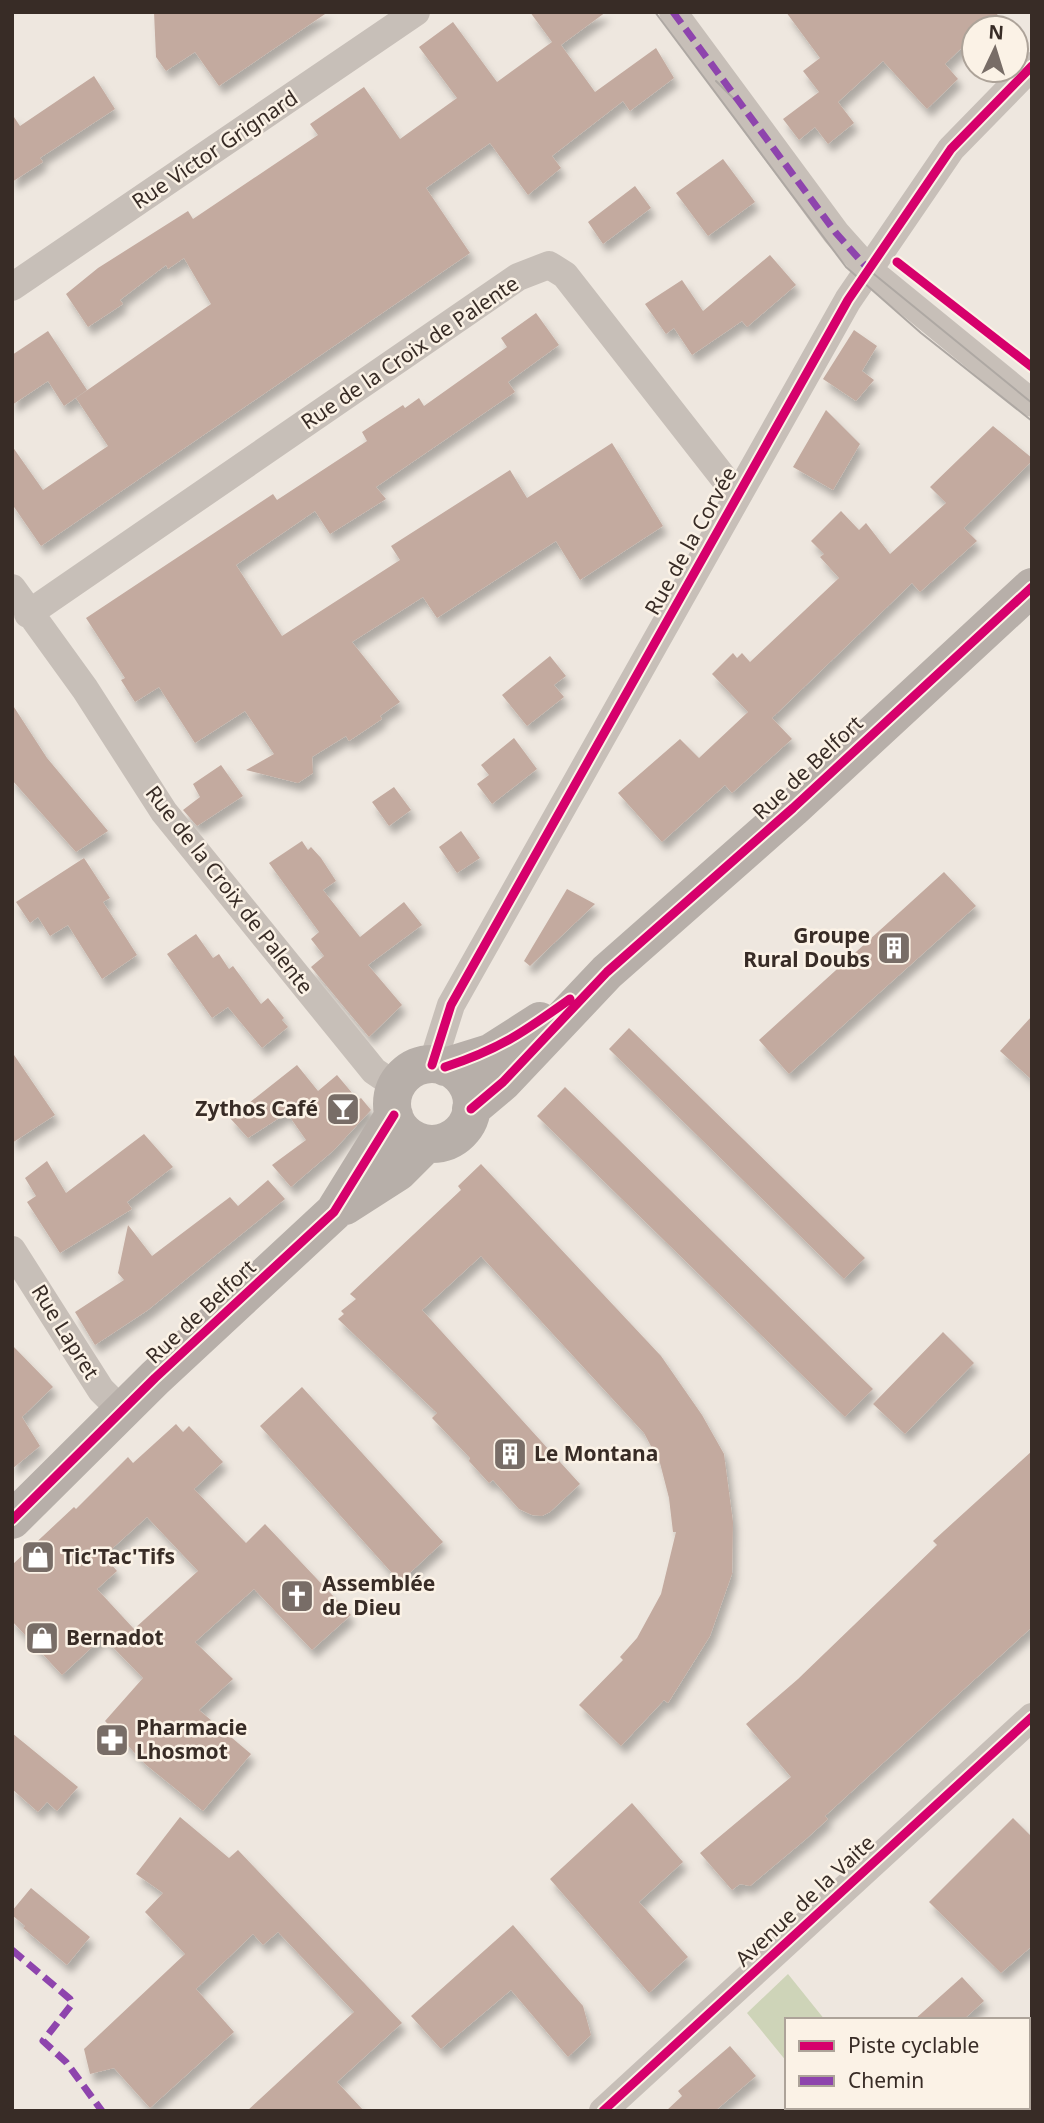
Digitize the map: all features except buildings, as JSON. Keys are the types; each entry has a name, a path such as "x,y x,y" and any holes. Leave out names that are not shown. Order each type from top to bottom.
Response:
{"main road":[{"name":"Rue de Belfort","path":"471,1109 503,1082 607,972 793,808 1032,587"},
{"name":"Rue de Belfort","path":"438,1066 490,1053 516,1038 607,972"},
{"path":"438,1066 466,1084 471,1109 460,1133 438,1144 426,1144 409,1137 395,1101 411,1071 438,1066"},
{"name":"Rue de Belfort","path":"12,1520 122,1411 334,1212 395,1101"},
{"path":"334,1212 398,1172 426,1144"}],"street":[{"name":"Rue Victor Grignard","path":"12,287 416,12"},
{"path":"673,12 836,233 869,270 1032,403"},
{"name":"Rue de la Corvée","path":"438,1066 451,1005 848,300 951,149 1032,66"},
{"name":"Rue de la Croix de Palente","path":"28,614 518,278 549,265 565,275 737,495"},
{"name":"Rue de la Croix de Palente","path":"12,588 28,614 85,689 164,812 374,1071 395,1101"},
{"name":"Rue Lapret","path":"12,1250 101,1390 122,1411"},
{"name":"Avenue de la Vaite","path":"603,2111 1032,1717"}],"green space":[{"path":"788,1974 823,2018 785,2018 785,2060 747,2013"}],"tram line":[{"path":"655,12 846,267 921,333 1032,421"},
{"path":"716,81 743,108"},
{"path":"869,270 1032,403"}],"marked path":[{"path":"673,12 836,233 869,270"},
{"path":"12,1950 70,1999 72,2004 43,2041 66,2062 102,2111"}],"cycle path":[{"path":"432,1065 451,1005 848,300 951,149 1032,66"},
{"path":"897,262 1032,367"},
{"path":"471,1109 503,1082 607,972 793,808 1032,587"},
{"path":"445,1067 511,1039 570,999"},
{"path":"12,1520 155,1378 334,1212 394,1115"},
{"path":"603,2111 1032,1717"}],"place":[{"name":"Groupe Rural Doubs","path":"894,948"},
{"name":"Zythos Café","path":"343,1109"},
{"name":"Le Montana","path":"510,1454"},
{"name":"Tic'Tac'Tifs","path":"38,1557"},
{"name":"Assemblée de Dieu","path":"297,1596"},
{"name":"Bernadot","path":"42,1638"},
{"name":"Pharmacie Lhosmot","path":"112,1740"}]}
